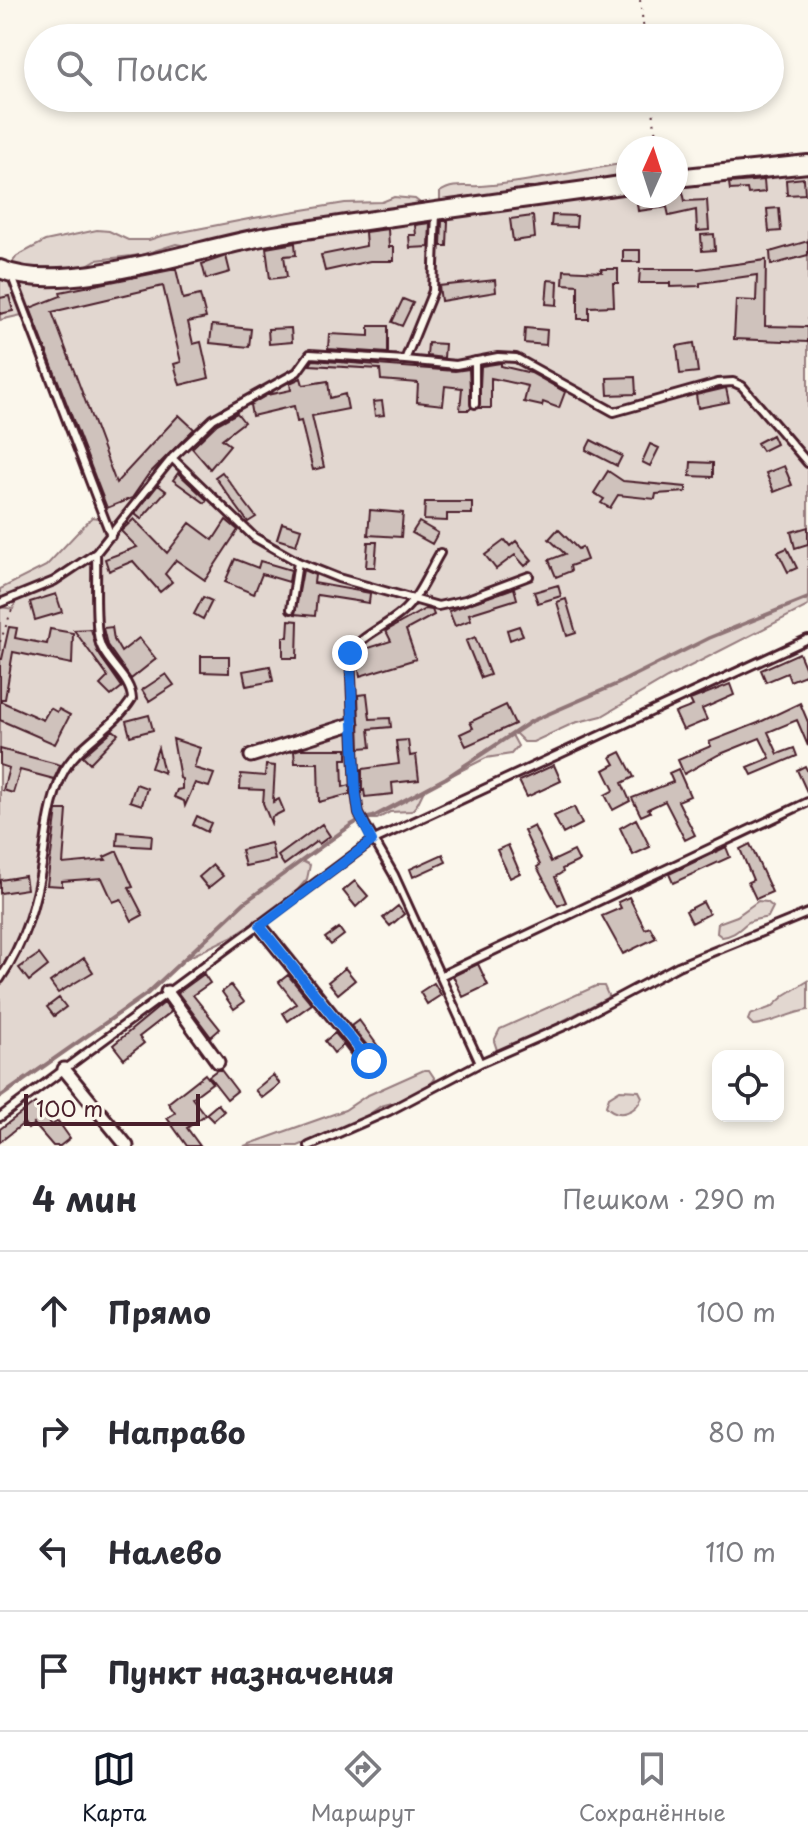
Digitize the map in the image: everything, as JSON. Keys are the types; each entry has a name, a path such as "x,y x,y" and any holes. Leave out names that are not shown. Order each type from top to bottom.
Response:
{"main road":[{"path":"688,177 808,164"},
{"path":"5,272 45,277 86,276 270,236 616,186"}],"street":[{"path":"251,756 352,724"},
{"path":"260,926 369,1061"},
{"path":"167,992 218,1062"},
{"path":"64,1069 127,1146"}],"lane":[{"path":"405,360 433,291 436,212"},
{"path":"5,272 111,536"},
{"path":"0,603 63,575 96,553 172,458 213,419 297,372 310,354 456,365 498,357 516,358 614,412 718,383 733,382 750,394 808,463"},
{"path":"475,361 475,404"},
{"path":"172,458 254,537 298,562 351,582 433,605 443,605 529,576"},
{"path":"0,979 16,955 30,919 48,816 62,774 72,757 94,740 132,699 131,690 106,656 99,640 96,553"},
{"path":"440,553 402,613 370,634 350,653 359,814 394,875 480,1063"},
{"path":"291,609 298,562"},
{"path":"0,1117 260,926 370,837 808,639"},
{"path":"440,976 808,802"},
{"path":"309,1146 389,1111 480,1063 569,1024 678,966 808,913"}],"path":[{"path":"640,0 643,24"},
{"path":"653,112 656,136"},
{"path":"0,642 16,598"}],"shaded area":[{"path":"808,161 808,606 667,678 602,716 574,723 533,742 524,742 515,733 512,735 518,746 511,754 486,758 426,788 411,811 390,812 377,819 362,819 302,861 310,865 307,879 289,900 231,937 183,960 148,993 0,1097 0,607 13,609 16,600 56,583 68,566 39,586 0,601 0,589 46,566 92,517 98,518 102,525 104,522 26,314 0,320 0,269 46,278 117,270 187,253 176,244 141,255 96,260 75,272 48,267 17,269 12,263 17,256 45,241 97,230 109,231 128,240 149,240 254,218 345,203 382,202 394,197 415,199 433,213 523,200 529,195 550,196 552,190 574,186 594,190 592,185 597,183 616,187 616,208 688,208 688,177"},
{"path":"616,165 616,177 440,204 440,192 450,187 518,182"},
{"path":"758,901 767,902 773,907 768,917 749,922 726,936 717,933 718,923 737,916"},
{"path":"808,981 808,1010 760,1024 753,1025 748,1020 750,1015 772,1007"},
{"path":"596,986 604,986 607,998 506,1050 497,1050 494,1041 500,1029"},
{"path":"429,1070 435,1079 428,1087 298,1146 244,1146 345,1110 366,1096"},
{"path":"620,1090 639,1091 642,1097 636,1107 621,1113 606,1106 609,1097"}],"building":[{"path":"804,178 805,194 787,195 786,180"},
{"path":"764,180 765,192 748,194 747,189 730,190 729,183"},
{"path":"707,200 709,230 697,231 696,210 669,216 667,208 688,208 688,201"},
{"path":"779,208 781,231 769,232 767,209"},
{"path":"552,215 577,216 576,227 551,226"},
{"path":"533,216 535,238 513,241 510,219"},
{"path":"442,221 448,221 447,246 441,246"},
{"path":"430,223 429,247 410,248 409,235 416,235 415,225"},
{"path":"388,229 389,247 394,247 394,261 370,261 325,271 321,255 366,246 365,232"},
{"path":"714,234 715,250 702,251 701,235"},
{"path":"808,241 808,255 771,265 770,252"},
{"path":"295,243 296,255 284,256 287,277 270,279 266,248"},
{"path":"623,250 640,250 640,262 623,262"},
{"path":"226,256 230,272 206,279 202,264"},
{"path":"766,260 765,326 808,327 808,342 734,339 736,300 756,301 757,275 700,283 700,286 670,287 670,283 639,283 640,269 699,269"},
{"path":"176,269 183,299 200,295 206,318 188,322 193,344 201,342 209,378 180,385 174,364 181,362 163,286 52,312 116,483 179,415 194,429 148,475 132,498 107,508 30,308 61,296 60,292"},
{"path":"601,269 618,269 618,283 613,283 614,306 589,307 589,319 578,319 578,285 563,284 564,270 602,272"},
{"path":"495,280 496,292 441,301 439,286"},
{"path":"548,280 558,281 557,305 546,304"},
{"path":"9,296 13,311 0,314 0,298"},
{"path":"403,299 413,303 402,326 392,322"},
{"path":"212,325 251,329 249,347 210,343"},
{"path":"369,326 388,326 388,353 328,349 329,334 369,336"},
{"path":"291,328 292,342 269,344 268,329"},
{"path":"525,328 547,330 546,345 524,343"},
{"path":"428,343 445,344 444,358 427,356"},
{"path":"694,343 698,372 680,374 677,346"},
{"path":"313,360 455,371 469,369 471,408 460,410 462,388 445,386 443,405 417,402 418,383 381,380 380,369 310,365"},
{"path":"501,363 501,366 531,373 565,392 559,408 543,402 542,406 524,402 528,386 491,378 491,408 479,408 481,366"},
{"path":"635,377 636,394 608,395 607,378"},
{"path":"301,378 303,385 328,381 330,398 345,394 348,409 312,416 324,467 313,470 301,421 297,422 294,406 252,416 250,405 267,395 291,390 290,383"},
{"path":"726,388 729,402 698,408 696,395"},
{"path":"382,401 384,415 375,416 373,402"},
{"path":"237,413 244,422 222,439 230,445 210,469 192,448 217,424"},
{"path":"772,435 776,444 762,451 757,443"},
{"path":"591,440 622,456 617,466 586,450"},
{"path":"650,444 659,448 650,466 642,462"},
{"path":"691,462 713,463 713,477 690,476"},
{"path":"784,466 792,485 774,492 766,473"},
{"path":"608,471 623,481 686,487 686,492 656,494 655,499 618,495 610,508 601,503 604,499 594,493"},
{"path":"222,472 256,517 248,522 215,477"},
{"path":"178,473 207,500 205,503 173,480"},
{"path":"158,485 166,491 141,519 135,514"},
{"path":"425,502 472,502 472,514 447,514 447,521 424,520"},
{"path":"370,510 403,513 401,537 368,535"},
{"path":"134,519 167,553 190,523 213,540 226,520 238,530 205,580 176,560 165,574 172,582 160,592 133,561 109,571 105,559 137,547 121,531"},
{"path":"419,522 438,533 432,544 412,533"},
{"path":"282,523 301,529 296,545 277,539"},
{"path":"808,527 808,544 795,548 791,532"},
{"path":"558,529 578,549 582,547 587,560 570,566 571,571 556,577 549,560 565,554 549,539"},
{"path":"505,540 510,546 516,541 532,560 525,566 515,555 496,569 485,555"},
{"path":"368,542 377,542 375,567 366,567"},
{"path":"787,548 797,568 788,572 778,552"},
{"path":"235,559 258,568 260,561 291,570 289,582 262,574 254,594 225,582"},
{"path":"303,570 315,575 314,583 370,593 369,603 317,595 315,616 295,614"},
{"path":"558,585 561,596 538,603 534,592"},
{"path":"514,588 517,599 469,614 471,620 455,626 449,611"},
{"path":"56,594 62,612 35,620 30,602"},
{"path":"203,597 212,601 203,619 194,614"},
{"path":"566,599 576,633 567,636 557,602"},
{"path":"425,609 432,610 434,615 406,630 416,659 360,676 356,655 359,651 391,641 386,631"},
{"path":"289,620 298,621 297,658 283,658 283,637 288,637"},
{"path":"519,626 523,635 510,640 507,630"},
{"path":"9,627 17,628 15,638 47,644 50,629 73,633 72,664 13,652 5,699 0,699 0,659"},
{"path":"112,627 114,640 121,652 139,638 156,659 131,679 107,645 103,628"},
{"path":"91,629 97,651 122,687 111,696 100,685 108,677 74,630"},
{"path":"475,637 490,675 481,678 466,641"},
{"path":"799,653 808,674 790,681 787,673 766,682 761,670"},
{"path":"201,656 229,656 229,673 201,672"},
{"path":"270,666 273,681 246,686 243,671"},
{"path":"166,674 174,685 149,701 142,690"},
{"path":"730,684 734,695 702,709 707,720 683,730 675,713 693,706 690,700"},
{"path":"367,694 370,719 390,718 391,727 369,729 371,747 360,748 358,695"},
{"path":"0,701 43,720 50,708 70,715 55,744 0,720"},
{"path":"800,703 808,722 808,746 797,720 768,732 778,754 794,748 797,756 752,775 748,767 770,758 760,738 718,755 684,774 678,760 711,746 709,742"},
{"path":"506,705 515,724 466,746 460,734 473,728 470,722"},
{"path":"149,715 153,730 130,736 126,721"},
{"path":"113,730 118,734 90,763 83,756"},
{"path":"173,739 200,748 194,768 214,774 209,787 195,783 185,806 184,801 174,797 177,790 182,789 182,779"},
{"path":"408,740 410,756 416,755 419,780 392,783 393,794 365,797 362,769 399,764 396,741"},
{"path":"158,748 164,773 151,768"},
{"path":"0,749 61,765 54,779 20,770 13,793 3,790 9,768 0,765"},
{"path":"347,749 347,759 342,759 343,787 350,785 350,794 319,802 318,763 295,763 294,751"},
{"path":"621,752 634,777 622,783 630,801 613,810 605,795 614,790 604,770 615,764 611,757"},
{"path":"266,765 275,766 273,802 279,799 284,811 272,817 271,823 263,803 264,790 240,789 241,774 265,776"},
{"path":"554,765 561,781 527,797 519,781"},
{"path":"805,766 808,772 808,794 797,770"},
{"path":"678,769 690,796 678,801 695,835 685,840 665,801 641,816 632,798 673,782 669,773"},
{"path":"136,784 147,788 142,805 130,801"},
{"path":"574,807 582,824 563,834 554,816"},
{"path":"57,810 67,810 63,864 106,860 104,857 117,851 133,887 129,888 143,915 132,921 121,899 113,902 102,878 62,881 62,886 47,885"},
{"path":"197,816 211,823 207,832 193,825"},
{"path":"636,819 650,847 633,855 620,828"},
{"path":"322,824 330,836 319,844 317,841 284,865 278,856"},
{"path":"534,826 551,862 574,851 579,861 562,869 563,872 555,877 566,902 558,906 537,867 540,865 524,831"},
{"path":"118,832 152,835 151,847 117,845"},
{"path":"271,843 275,860 245,866 241,850"},
{"path":"750,844 772,892 756,899 748,882 753,880 740,849"},
{"path":"508,845 520,873 510,878 497,850"},
{"path":"726,847 730,857 673,883 669,874"},
{"path":"443,854 446,862 413,877 410,869"},
{"path":"213,865 223,876 208,888 199,877"},
{"path":"25,876 27,889 0,893 0,880"},
{"path":"355,881 368,896 356,907 343,891"},
{"path":"629,897 645,929 650,927 656,938 623,954 602,916 621,908 618,902"},
{"path":"703,902 709,914 692,923 686,911"},
{"path":"398,906 404,914 390,926 383,918"},
{"path":"339,928 344,935 331,945 325,938"},
{"path":"39,954 48,966 29,981 19,968"},
{"path":"84,958 93,972 58,993 50,982"},
{"path":"478,964 488,985 463,997 453,976"},
{"path":"345,968 355,980 338,994 328,982"},
{"path":"204,974 210,983 193,995 220,1029 211,1037 178,993"},
{"path":"288,975 312,1004 288,1021 283,1013 296,1004 279,982"},
{"path":"434,983 441,995 427,1004 420,992"},
{"path":"231,985 244,1002 234,1009 222,992"},
{"path":"59,998 66,1007 54,1016 47,1007"},
{"path":"164,1003 171,1012 139,1037 144,1043 124,1059 113,1045"},
{"path":"359,1020 380,1049 374,1054 351,1026"},
{"path":"335,1033 361,1064 359,1066 343,1045 334,1053 325,1041"},
{"path":"221,1070 237,1091 227,1099 209,1076"},
{"path":"205,1074 212,1083 192,1098 205,1115 187,1128 200,1146 187,1146 167,1118 175,1113 168,1103"},
{"path":"273,1075 280,1084 262,1098 255,1090"},
{"path":"35,1103 52,1125 58,1121 70,1138 60,1146 53,1146 34,1124 28,1129 24,1123 0,1142 0,1129"},
{"path":"218,1104 224,1111 213,1121 206,1114"}],"waterway":[{"path":"0,1097 148,993 245,902 351,825 373,817 446,778 532,721 617,684 709,638 808,598"}],"route":[{"path":"350,653 349,688 356,793 359,814 372,841 260,926 369,1061"}]}
